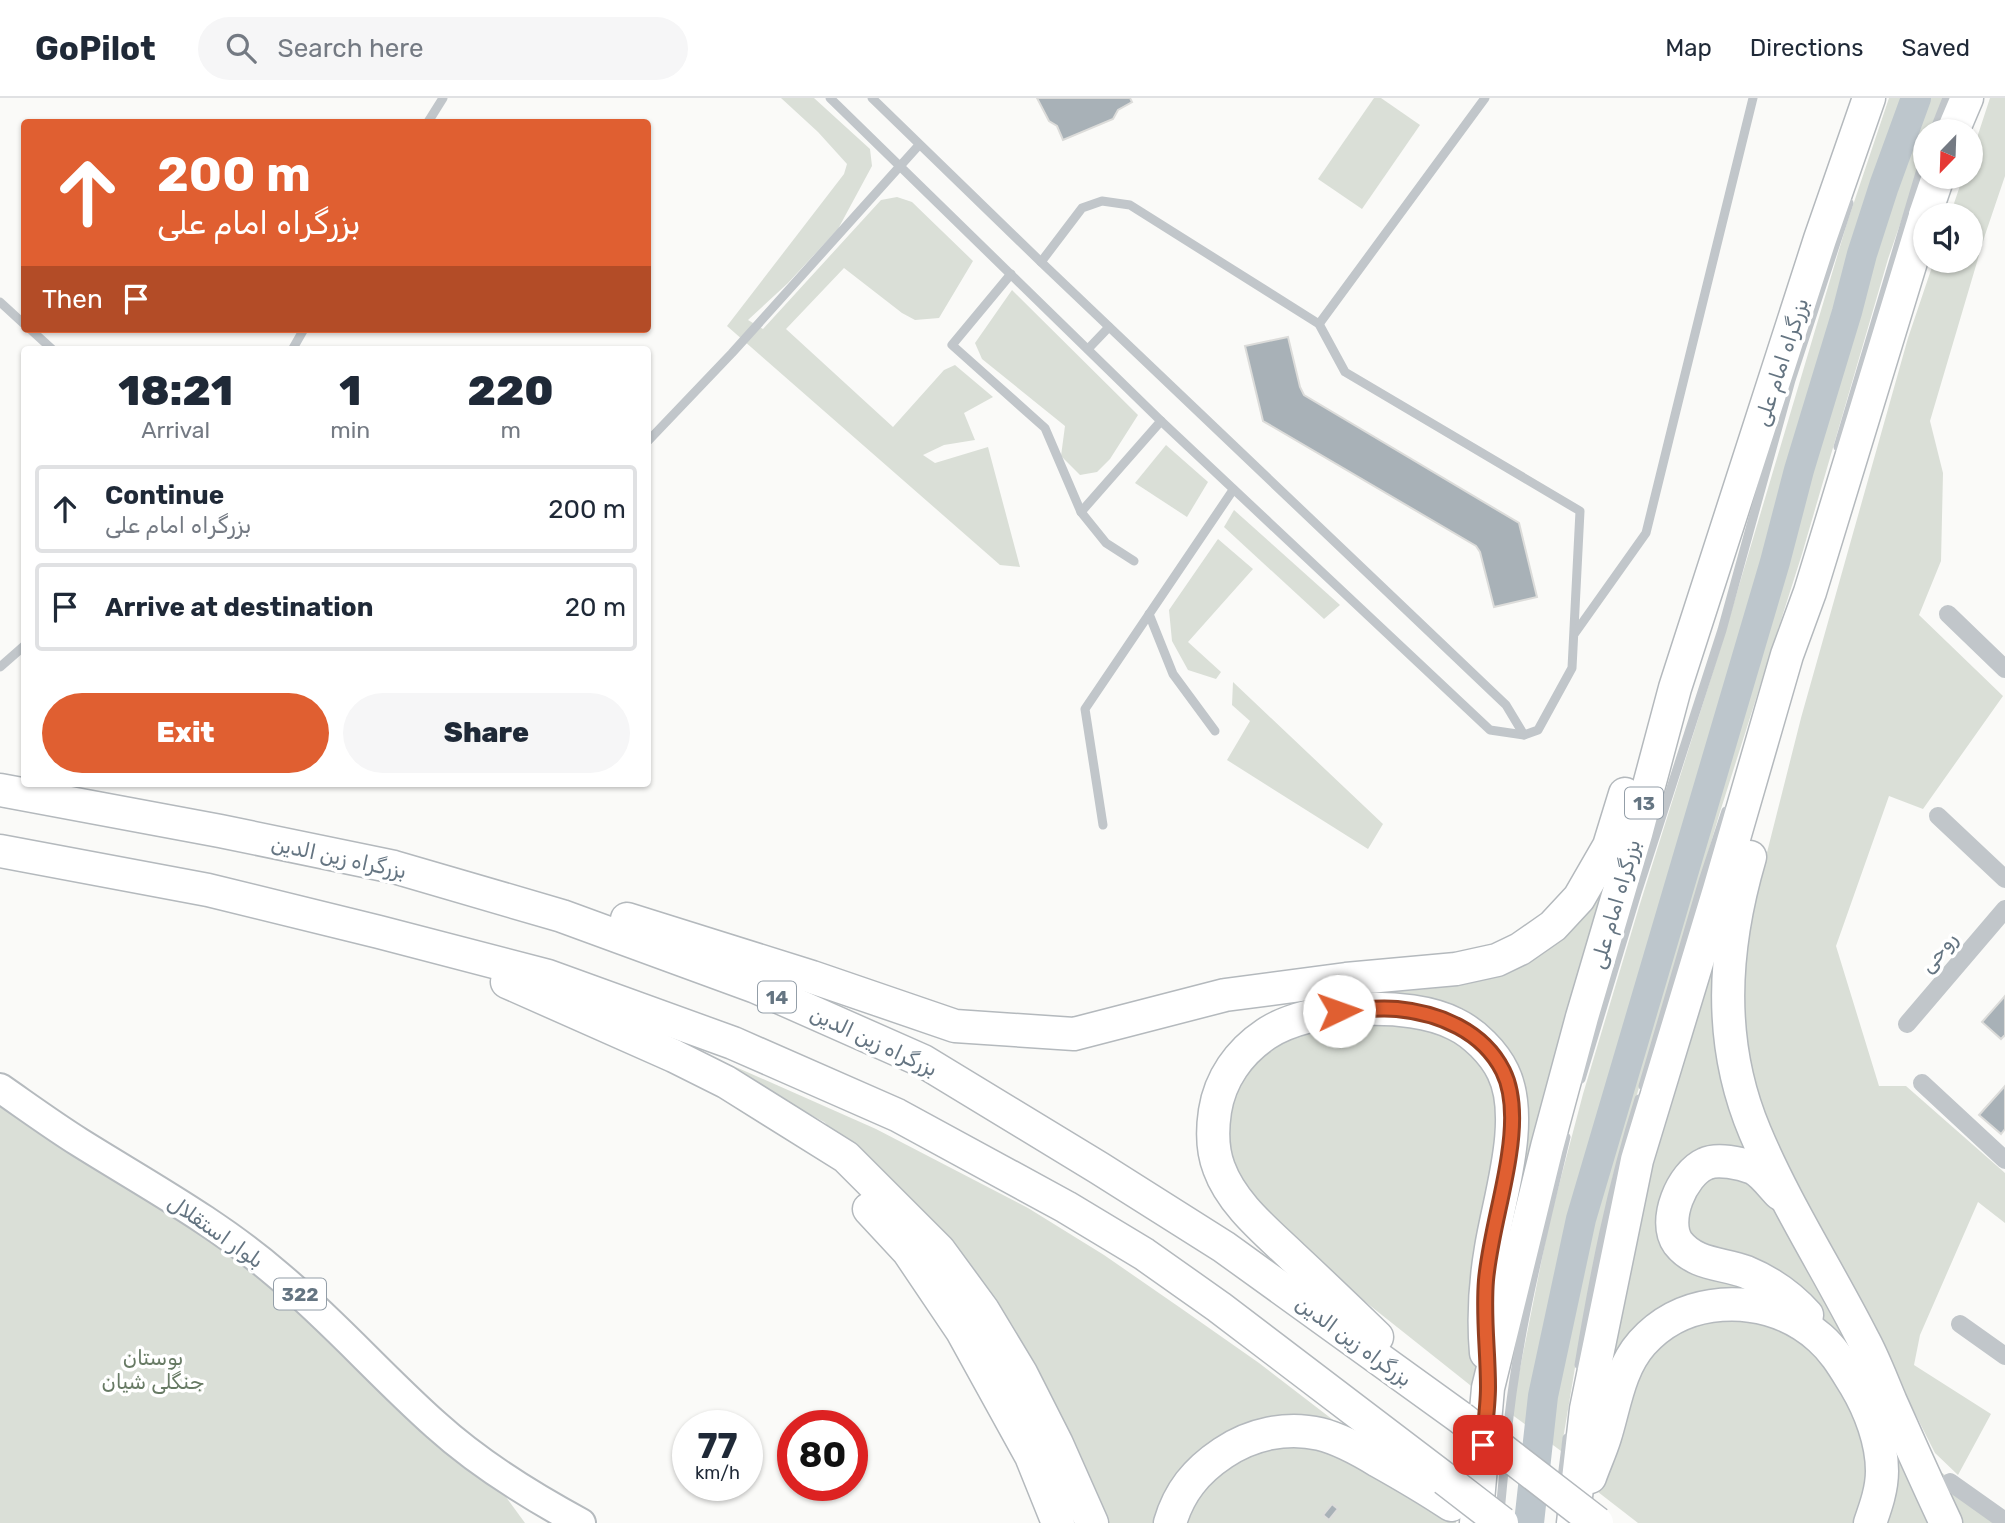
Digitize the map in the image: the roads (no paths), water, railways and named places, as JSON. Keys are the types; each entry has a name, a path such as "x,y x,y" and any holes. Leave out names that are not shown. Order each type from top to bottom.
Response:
{"highway":[{"name":"بزرگراه امام علی","path":"1476,1523 1488,1388 1578,1030 1675,688 1816,252 1869,98"},
{"path":"1958,119 1967,98"},
{"path":"1575,1518 1586,1409 1637,1160 1787,655 1810,592 1913,255"},
{"path":"1787,655 1768,793 1732,932 1727,993 1730,1036 1742,1094 1755,1132 1788,1202 1864,1340 1946,1523"},
{"path":"545,911 616,915 955,1026 994,1029 1074,1034 1225,995 1346,979 1456,969 1497,960 1520,949 1553,926 1579,898 1609,846 1631,775 1675,688"},
{"name":"بزرگراه زین الدین","path":"0,790 394,867 545,911 756,987 923,1061 1224,1247 1461,1418 1575,1518"},
{"path":"0,852 208,890 548,976 733,1043 897,1115 1066,1207 1144,1254 1219,1307 1489,1523"},
{"path":"407,940 674,1056 726,1082 846,1157 939,1250 983,1310 1021,1373 1057,1444 1092,1523"},
{"path":"1461,1418 1242,1207 1219,1170 1213,1148 1213,1126 1223,1082 1236,1061 1267,1034 1290,1023 1339,1011 1397,1009 1431,1015 1455,1023 1475,1037 1503,1070 1509,1090 1512,1127 1486,1281 1484,1325 1488,1388"},
{"path":"785,1118 892,1234 925,1274 962,1331 1031,1456 1058,1523"},
{"path":"1788,1202 1754,1168 1728,1161 1705,1164 1686,1180 1676,1199 1672,1221 1676,1241 1693,1257 1743,1271 1763,1280 1793,1300 1813,1321 1860,1394 1878,1443 1881,1485 1870,1523"},
{"path":"1575,1518 1605,1439 1629,1362 1643,1341 1667,1322 1698,1308 1752,1304 1789,1317 1820,1337 1830,1349"},
{"path":"1170,1523 1188,1483 1206,1465 1240,1442 1256,1436 1297,1431 1320,1434 1341,1442 1418,1483 1448,1492 1501,1523"}],"main road":[{"name":"بلوار استقلال","path":"0,1088 77,1141 242,1246 323,1315 438,1428 493,1469 581,1523"},
{"name":"بلوار استقلال","path":"0,1111 227,1252 261,1278 420,1432 493,1489 548,1523"}],"street":[{"path":"1948,614 2005,669"},
{"path":"1938,816 2005,879"},
{"name":"روحی","path":"1906,1024 2005,909"},
{"path":"1922,1083 2005,1160"},
{"path":"1960,1324 2005,1356"},
{"path":"1950,1482 2005,1521"}],"lane":[{"path":"430,119 443,98"},
{"path":"830,98 1233,490 1490,730 1524,735 1538,730 1572,668 1580,512 1345,372 1319,324 1130,205 1102,201 1082,208 1041,262"},
{"path":"872,98 1506,705 1524,735"},
{"path":"1319,324 1485,98"},
{"path":"1574,635 1646,533 1753,98"},
{"path":"1939,119 1947,98"},
{"path":"651,438 732,353 919,145"},
{"path":"1579,1085 1722,631 1791,380 1854,189"},
{"path":"1835,457 1915,189"},
{"path":"1011,274 952,345 1045,428 1081,512 1106,543 1134,561"},
{"path":"0,302 21,321"},
{"path":"1088,349 1109,327"},
{"path":"34,333 49,346"},
{"path":"1081,512 1161,421"},
{"path":"1103,825 1085,709 1233,490"},
{"path":"1149,614 1173,674 1214,731"},
{"path":"0,667 21,649"},
{"path":"1578,1375 1597,1259 1617,1174 1730,797"},
{"path":"1501,1523 1511,1397 1546,1218 1569,1123"},
{"path":"1569,1427 1575,1518"}],"waterway":[{"path":"1529,1523 1543,1396 1581,1219 1775,562 1862,254 1916,98"}],"park label":[{"name":"بوستان جنگلی شیان","path":"153,1369"}]}
